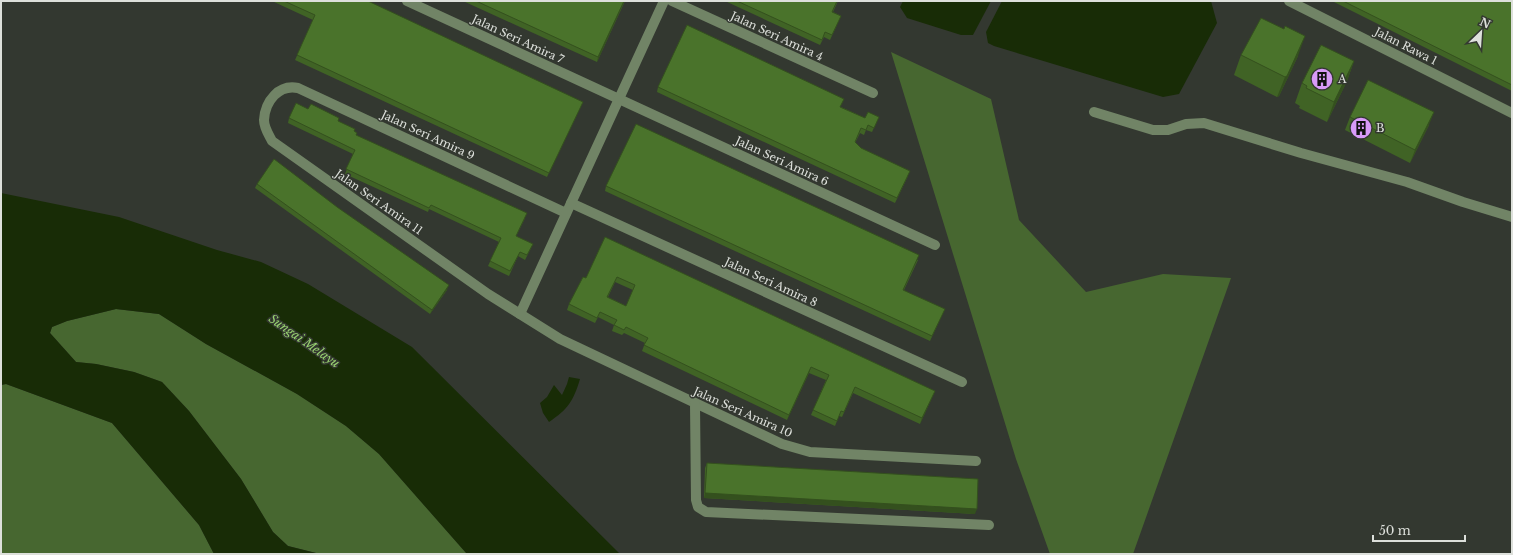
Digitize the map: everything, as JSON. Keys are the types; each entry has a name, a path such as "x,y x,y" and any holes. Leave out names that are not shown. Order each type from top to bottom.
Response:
{"street":[{"name":"Jalan Seri Amira 7","path":"407,1 619,99"},
{"path":"520,314 664,1"},
{"name":"Jalan Seri Amira 4","path":"672,1 873,93"},
{"name":"Jalan Rawa 1","path":"1289,1 1512,113"},
{"name":"Jalan Seri Amira 9","path":"278,90 290,86 298,88 566,213"},
{"name":"Jalan Seri Amira 11","path":"278,90 266,109 264,121 272,141 488,294 520,314"},
{"name":"Jalan Seri Amira 6","path":"619,99 935,245"},
{"path":"1094,112 1153,130 1168,130 1186,124 1204,123 1223,130 1423,187 1463,202 1512,217"},
{"name":"Jalan Seri Amira 8","path":"571,203 962,382"},
{"name":"Jalan Seri Amira 10","path":"520,314 560,339 782,444 810,452 976,461"},
{"path":"695,404 696,500 698,508 706,512 989,524"}],"shaded area":[{"path":"891,52 991,99 1019,220 1086,292 1163,274 1231,278 1133,554 1050,554 1016,459"},
{"path":"116,309 159,314 206,344 297,394 346,426 379,454 467,554 320,554 288,546 273,532 241,479 189,411 162,382 134,372 96,364 76,362 50,333 52,327 67,321"},
{"path":"6,384 112,423 199,525 214,554 1,554 1,385"}],"water":[{"path":"903,1 991,1 973,35 961,35 907,18 900,7"},
{"path":"1002,1 1211,1 1217,23 1179,94 1163,97 988,43 986,32"},
{"name":"Sungai Melayu","path":"1,193 119,217 217,250 261,262 308,284 412,347 620,554 467,554 379,454 346,426 297,394 206,344 159,314 116,309 67,321 52,327 50,333 76,362 96,364 134,372 162,382 189,411 241,479 273,532 288,546 320,554 214,554 199,525 112,423 6,384 1,385"},
{"path":"569,377 580,379 575,394 565,409 549,422 543,413 540,403 547,397 554,385 562,395"}],"building":[{"path":"284,1 368,1 583,102 549,173 297,55 315,15"},
{"path":"476,1 624,1 598,57"},
{"path":"737,1 837,1 832,12 841,16 832,35 825,32 822,40"},
{"path":"1343,1 1512,1 1512,85"},
{"path":"1261,18 1284,29 1285,26 1305,36 1287,76 1285,77 1241,55"},
{"path":"687,25 844,99 840,107 865,118 868,112 879,117 874,128 868,125 866,130 861,128 855,142 861,148 910,171 897,198 658,87"},
{"path":"1321,45 1354,61 1334,102 1306,88 1307,86 1302,83"},
{"path":"1368,80 1434,112 1415,150 1350,117"},
{"path":"296,103 308,109 311,104 339,118 338,121 355,129 354,131 357,133 356,135 527,213 516,236 533,244 527,255 520,252 510,271 490,261 501,238 431,205 429,208 346,169 355,150 289,118"},
{"path":"636,124 919,255 903,290 945,309 932,336 606,186"},
{"path":"274,159 337,207 449,285 432,310 257,184"},
{"path":"605,237 935,391 922,418 855,387 844,412 841,411 837,421 813,410 829,375 811,367 789,415 644,345 648,338 626,327 624,330 614,325 617,320 600,312 597,318 569,304 583,277 586,278","holes":["617,277 635,285 626,306 607,297"]},
{"path":"707,463 978,479 977,509 705,493"}],"place":[{"name":"A","path":"1322,79"},
{"name":"B","path":"1361,128"}]}
